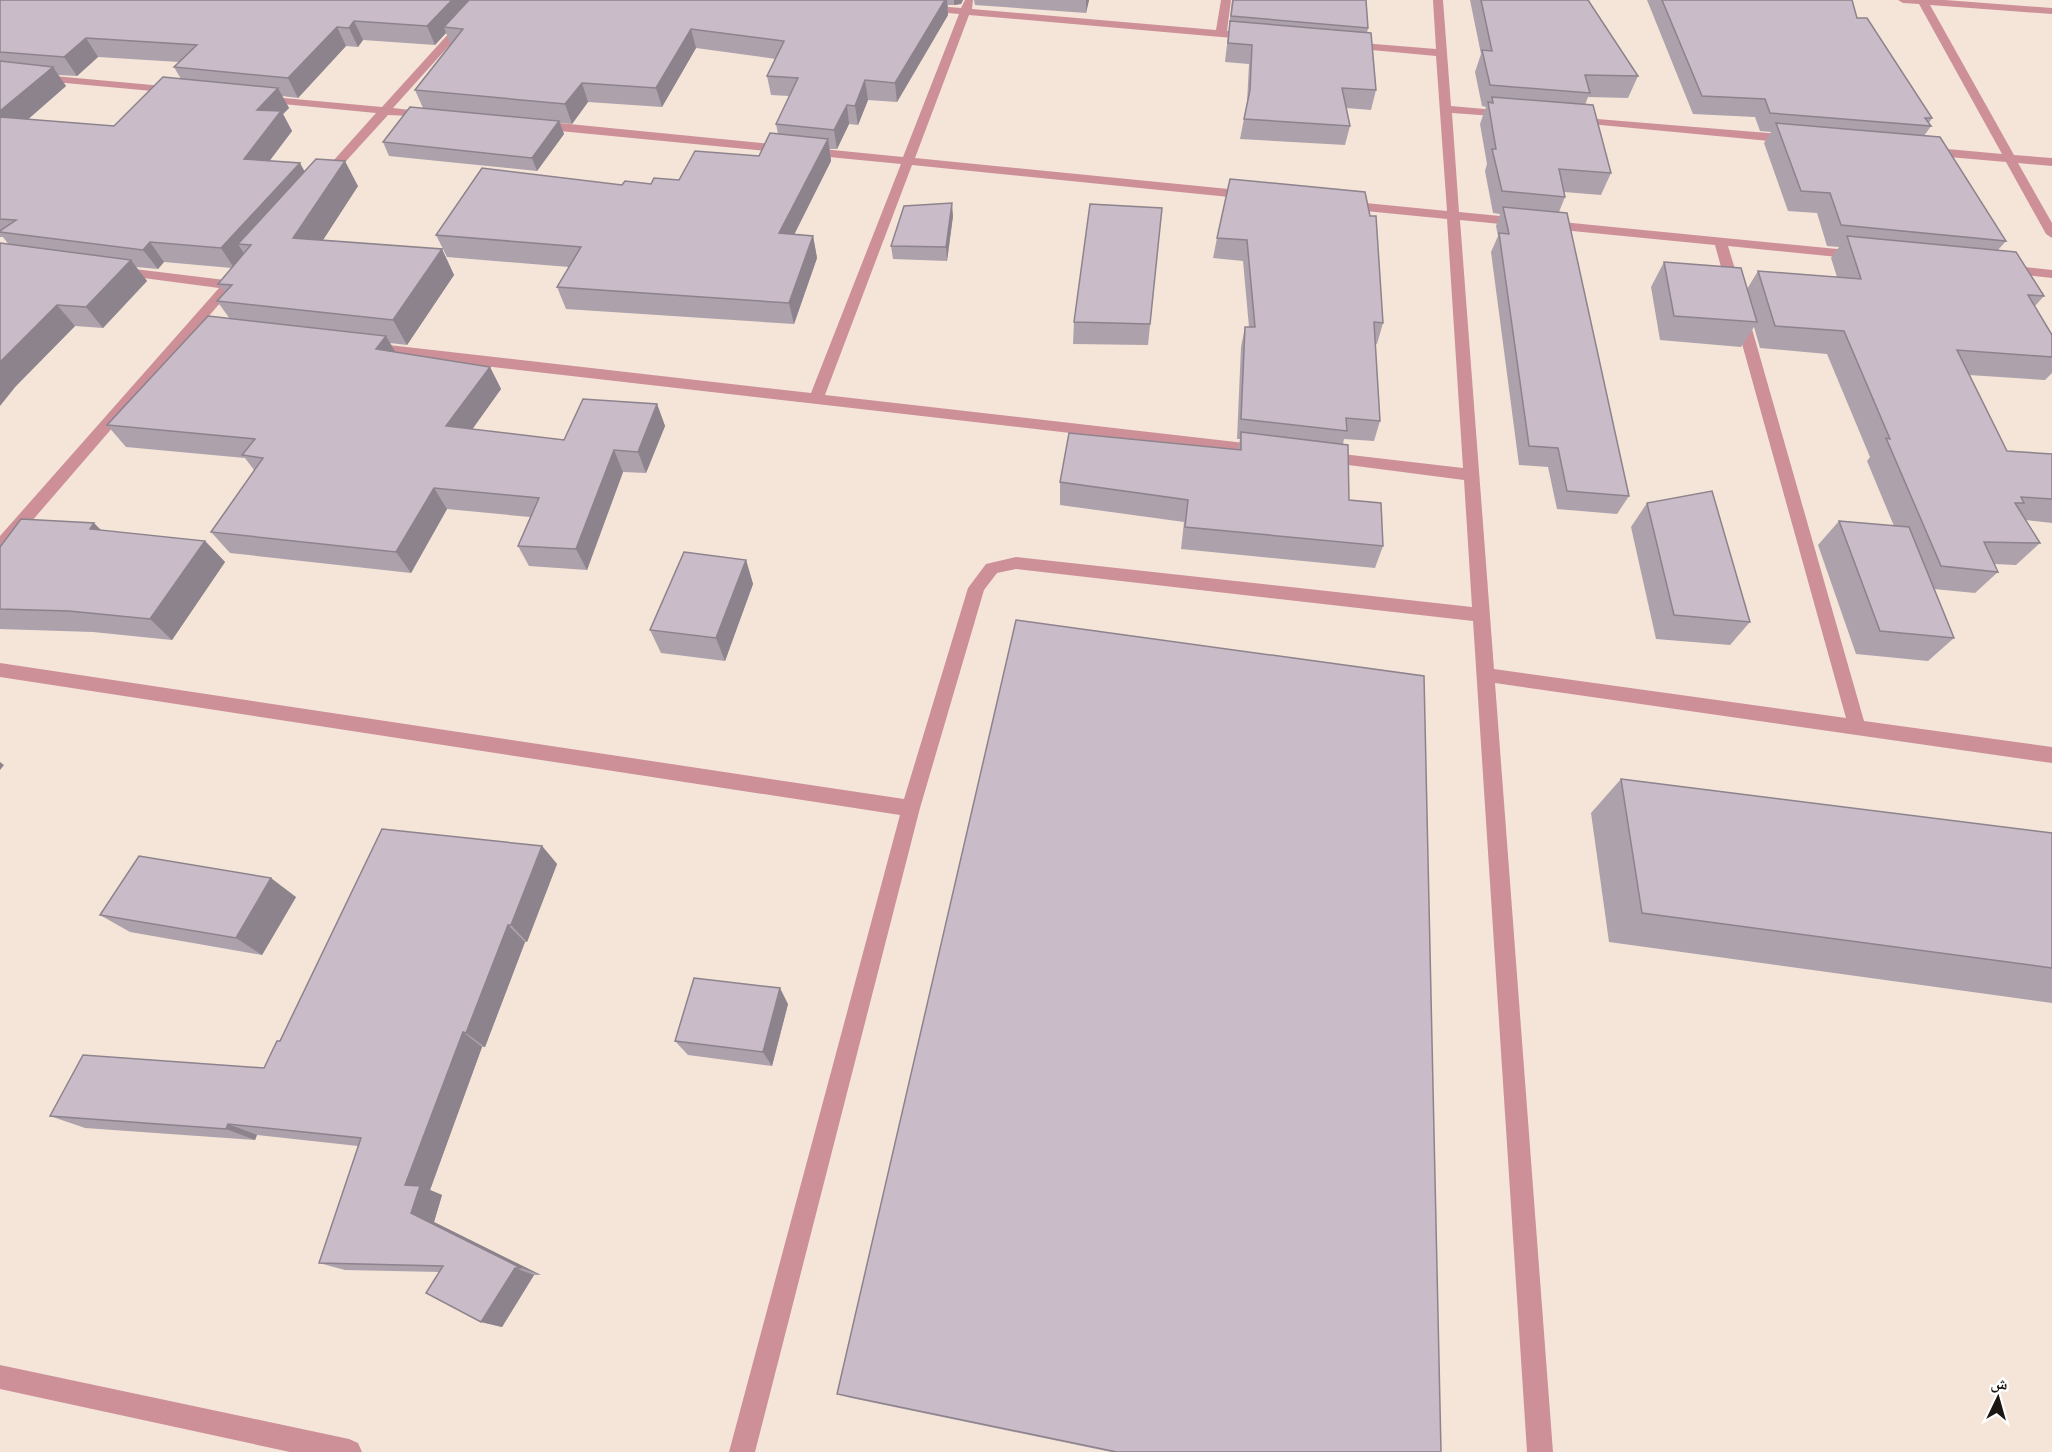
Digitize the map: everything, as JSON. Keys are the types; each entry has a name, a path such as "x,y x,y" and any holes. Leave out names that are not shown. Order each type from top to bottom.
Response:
{"street":[{"path":"314,189 485,0"},
{"path":"1221,34 1226,0"},
{"path":"1438,0 1540,1452"},
{"path":"1903,0 2052,11"},
{"path":"1922,1 2052,234"},
{"path":"817,397 967,6"},
{"path":"909,7 967,6 1256,37"},
{"path":"1337,44 1442,52"},
{"path":"0,74 186,92"},
{"path":"244,97 443,116"},
{"path":"1446,109 1516,115"},
{"path":"1563,119 1798,140"},
{"path":"527,124 1264,196"},
{"path":"1916,150 2052,162"},
{"path":"1335,204 1874,256"},
{"path":"1720,241 1857,727"},
{"path":"0,547 245,267"},
{"path":"1993,268 2052,274"},
{"path":"103,269 230,285"},
{"path":"190,328 214,331"},
{"path":"356,346 817,397 1281,452"},
{"path":"1305,455 1472,475"},
{"path":"742,1452 911,808 976,588 992,568 1016,563 1480,615"},
{"path":"0,670 911,808"},
{"path":"1486,675 2052,755"},
{"path":"0,1377 349,1452"}],"building":[{"path":"0,0 452,0 427,26 354,21 349,28 337,27 288,78 174,67 197,45 86,38 64,57 0,52"},
{"path":"469,0 945,0 895,83 865,80 855,106 847,105 834,130 776,124 798,78 767,76 784,41 691,29 656,88 582,83 565,104 415,90 463,29 444,27"},
{"path":"1233,0 1366,0 1368,28 1231,16"},
{"path":"1481,0 1588,0 1638,76 1585,75 1590,93 1490,85 1482,50 1492,51"},
{"path":"1662,0 1852,0 1857,18 1867,18 1932,118 1925,118 1931,126 1770,113 1765,99 1702,96"},
{"path":"1230,21 1371,33 1376,90 1342,88 1350,126 1244,119 1250,90 1252,45 1228,43"},
{"path":"0,61 53,67 0,111"},
{"path":"163,77 278,88 257,110 281,111 244,159 300,163 221,248 150,242 143,250 0,232 16,220 0,219 0,117 114,126"},
{"path":"1492,97 1593,105 1611,173 1559,169 1565,197 1502,191 1492,149 1496,149 1488,102 1493,103"},
{"path":"410,107 559,121 532,158 383,142"},
{"path":"1776,123 1940,137 2006,241 1841,225 1830,193 1801,191"},
{"path":"770,133 828,139 779,233 813,236 789,303 557,287 581,247 436,235 482,168 622,185 625,181 651,184 654,178 679,180 695,151 759,156"},
{"path":"316,159 345,161 293,238 442,249 393,320 217,301 232,285 218,284 251,245 238,244"},
{"path":"1230,179 1365,192 1370,216 1376,216 1383,323 1374,322 1380,421 1346,418 1347,431 1241,419 1245,327 1255,327 1247,240 1217,238"},
{"path":"952,203 946,247 891,246 904,206"},
{"path":"1090,204 1162,208 1150,324 1074,322"},
{"path":"1503,207 1567,213 1629,496 1567,491 1558,448 1529,446 1499,233 1509,234"},
{"path":"1847,236 2016,252 2044,296 2028,295 2052,335 2052,357 1957,350 2007,451 2052,454 2052,499 2021,497 2024,503 2015,503 2040,543 1984,542 1998,572 1941,566 1886,438 1890,439 1844,331 1775,326 1758,271 1861,279"},
{"path":"0,243 131,260 86,307 57,305 0,362"},
{"path":"1664,262 1741,268 1757,322 1674,316"},
{"path":"208,316 386,336 376,349 490,367 446,426 564,440 583,399 657,404 638,452 614,450 576,549 518,546 539,498 434,488 396,552 211,532 263,458 242,455 255,439 107,425"},
{"path":"1241,432 1348,445 1349,500 1381,503 1383,546 1185,527 1188,500 1060,482 1069,433 1241,450"},
{"path":"1712,491 1750,622 1674,615 1647,503"},
{"path":"21,519 94,523 90,529 205,541 150,619 69,611 0,609 0,547"},
{"path":"1839,521 1909,527 1954,638 1880,631"},
{"path":"684,552 746,560 716,638 650,630"},
{"path":"1016,620 1424,676 1441,1452 1117,1452 837,1394"},
{"path":"1621,779 2052,833 2052,968 1642,913"},
{"path":"382,829 542,846 466,1033 463,1032 405,1185 420,1186 411,1213 521,1268 515,1268 481,1322 426,1293 443,1266 319,1263 361,1138 228,1124 226,1129 50,1116 83,1055 264,1068 277,1041 280,1041"},
{"path":"139,856 271,878 236,938 100,915"},
{"path":"694,978 780,988 763,1052 675,1041"}]}
